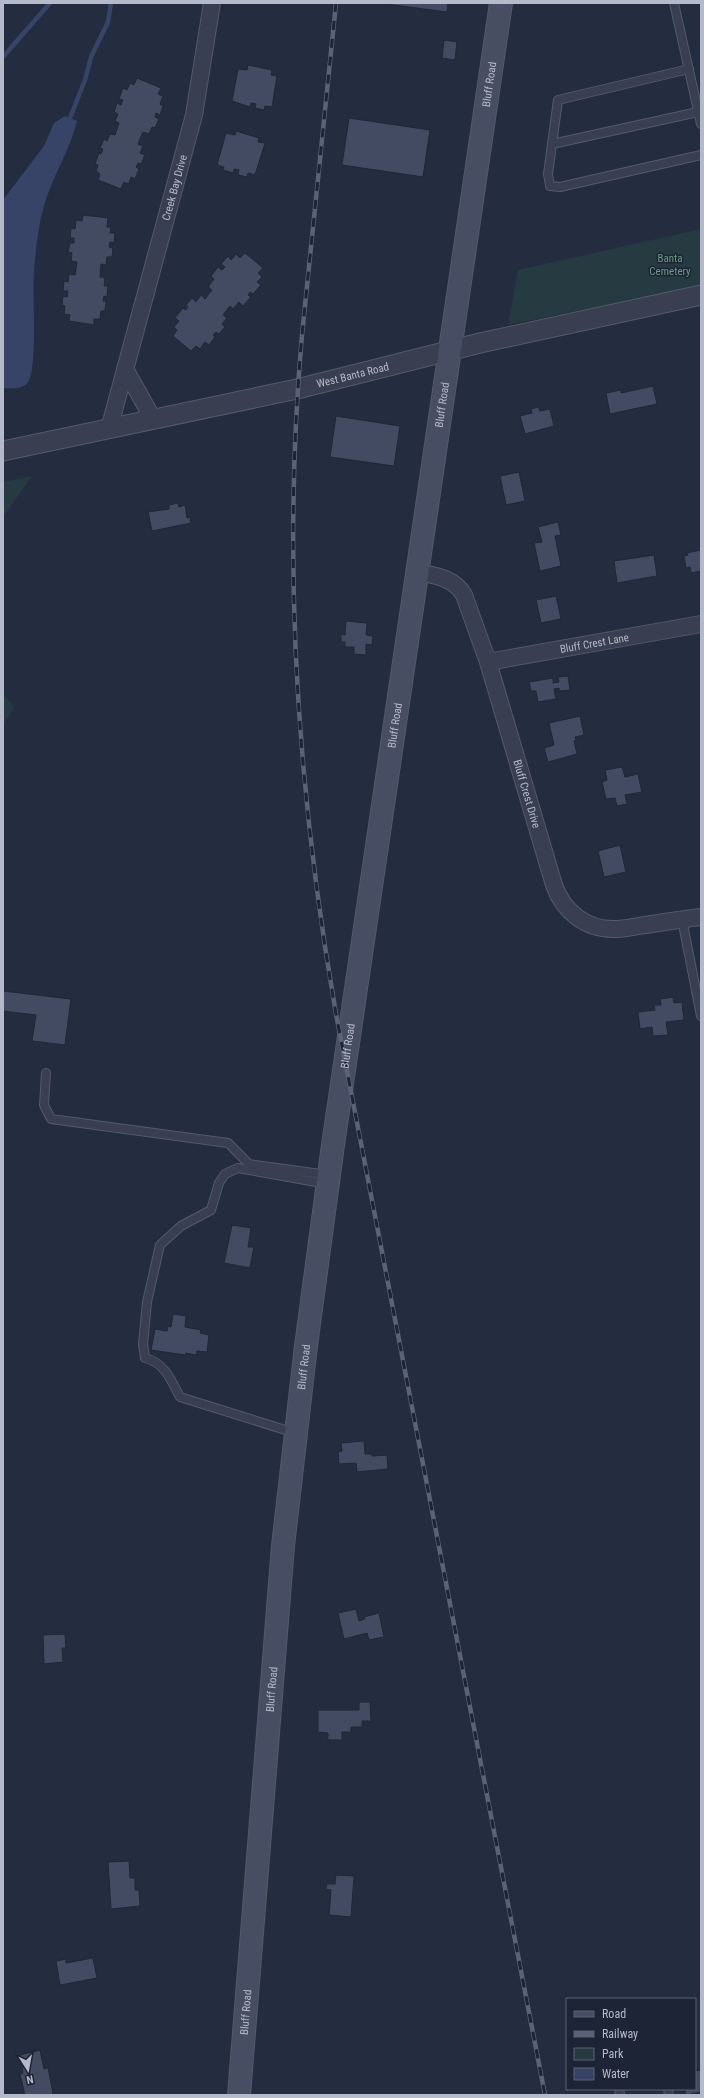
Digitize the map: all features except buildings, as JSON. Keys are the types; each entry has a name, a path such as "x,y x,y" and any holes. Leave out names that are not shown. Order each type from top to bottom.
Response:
{"main road":[{"name":"Bluff Road","path":"239,2095 283,1546 295,1433 328,1180 501,3"}],"street":[{"name":"Creek Bay Drive","path":"109,429 194,115 212,3"},
{"name":"West Banta Road","path":"3,451 305,387 480,343 701,295"},
{"path":"125,369 153,419"},
{"name":"Bluff Crest Drive","path":"418,572 447,579 460,588 488,662 554,885 563,904 580,920 593,926 615,929 701,917"},
{"name":"Bluff Crest Lane","path":"488,662 701,624"}],"lane":[{"path":"674,3 701,124"},
{"path":"689,69 558,100 548,174 550,186 555,187 701,155"},
{"path":"552,144 698,112"},
{"path":"682,920 701,1016"},
{"path":"46,1073 44,1105 51,1119 228,1143 249,1164 328,1180"},
{"path":"295,1433 180,1397 168,1375 156,1361 144,1358 143,1344 147,1302 160,1246 181,1226 211,1210 218,1183 225,1174 238,1168 328,1180"}],"green space":[{"name":"Banta Cemetery","path":"701,229 701,286 508,325 518,270"},
{"path":"32,476 3,517 3,482"},
{"path":"3,693 14,708 3,725"}],"water":[{"path":"65,116 77,121 46,201 38,231 34,272 34,346 31,374 28,382 24,386 3,388 3,200 44,146 54,123"}],"waterway":[{"path":"3,57 50,3"},
{"path":"70,118 85,80 91,57 108,22 111,3"}],"railway":[{"path":"336,3 302,335 296,420 293,505 297,676 311,845 336,1014 545,2095"}]}
